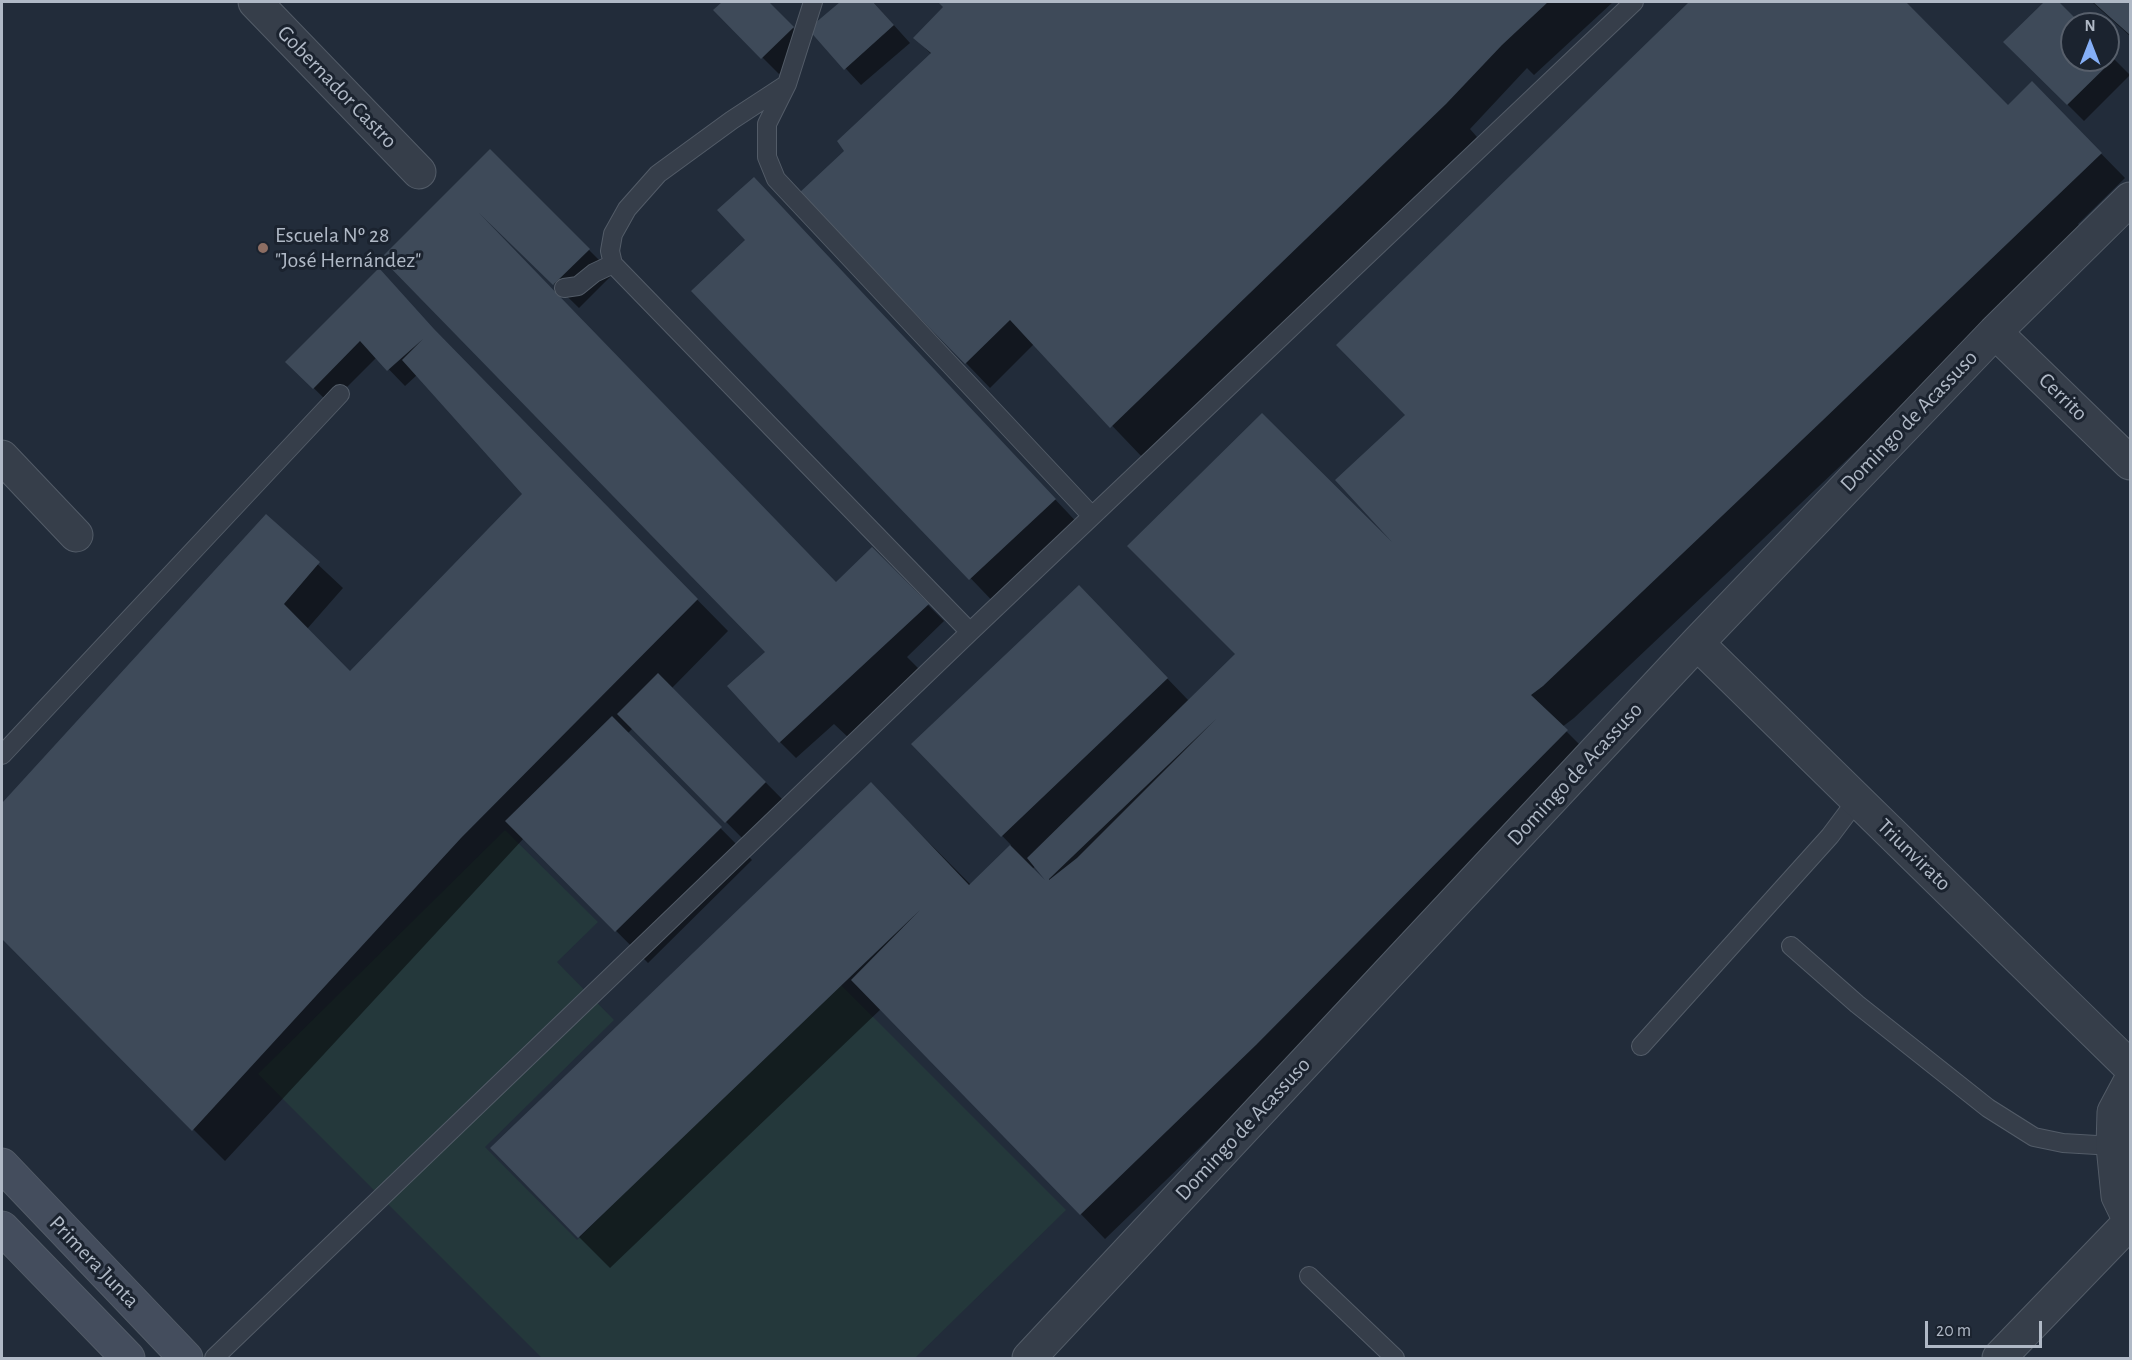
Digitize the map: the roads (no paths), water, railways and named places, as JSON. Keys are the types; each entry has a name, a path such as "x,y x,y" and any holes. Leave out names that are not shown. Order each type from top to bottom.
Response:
{"main road":[{"name":"Primera Junta","path":"2,1165 186,1359"},
{"path":"2,1228 128,1359"}],"street":[{"name":"Gobernador Castro","path":"255,2 419,172"},
{"name":"Domingo de Acassuso","path":"1029,1359 1697,643 1995,332 2130,198"},
{"name":"Cerrito","path":"1995,332 2130,463"},
{"path":"2,457 76,535"},
{"name":"Triunvirato","path":"1697,643 2130,1067"},
{"path":"2000,1359 2130,1222 2118,1196 2113,1146 2114,1112 2130,1082"}],"lane":[{"path":"813,2 787,84 768,124 768,157 776,179 1092,516"},
{"path":"214,1359 970,632 1634,2"},
{"path":"787,84 732,120 658,174 627,208 613,234 610,251 613,264 970,632"},
{"path":"564,288 578,286 594,273 613,264"},
{"path":"2,754 340,393"},
{"path":"1641,1046 1830,836 1857,800"},
{"path":"1791,946 1857,1004 1988,1108 2034,1137 2063,1143 2113,1146"},
{"path":"1310,1276 1395,1359"}],"place":[{"name":"Escuela Nº 28 \"José Hernández\"","path":"263,248"}]}
